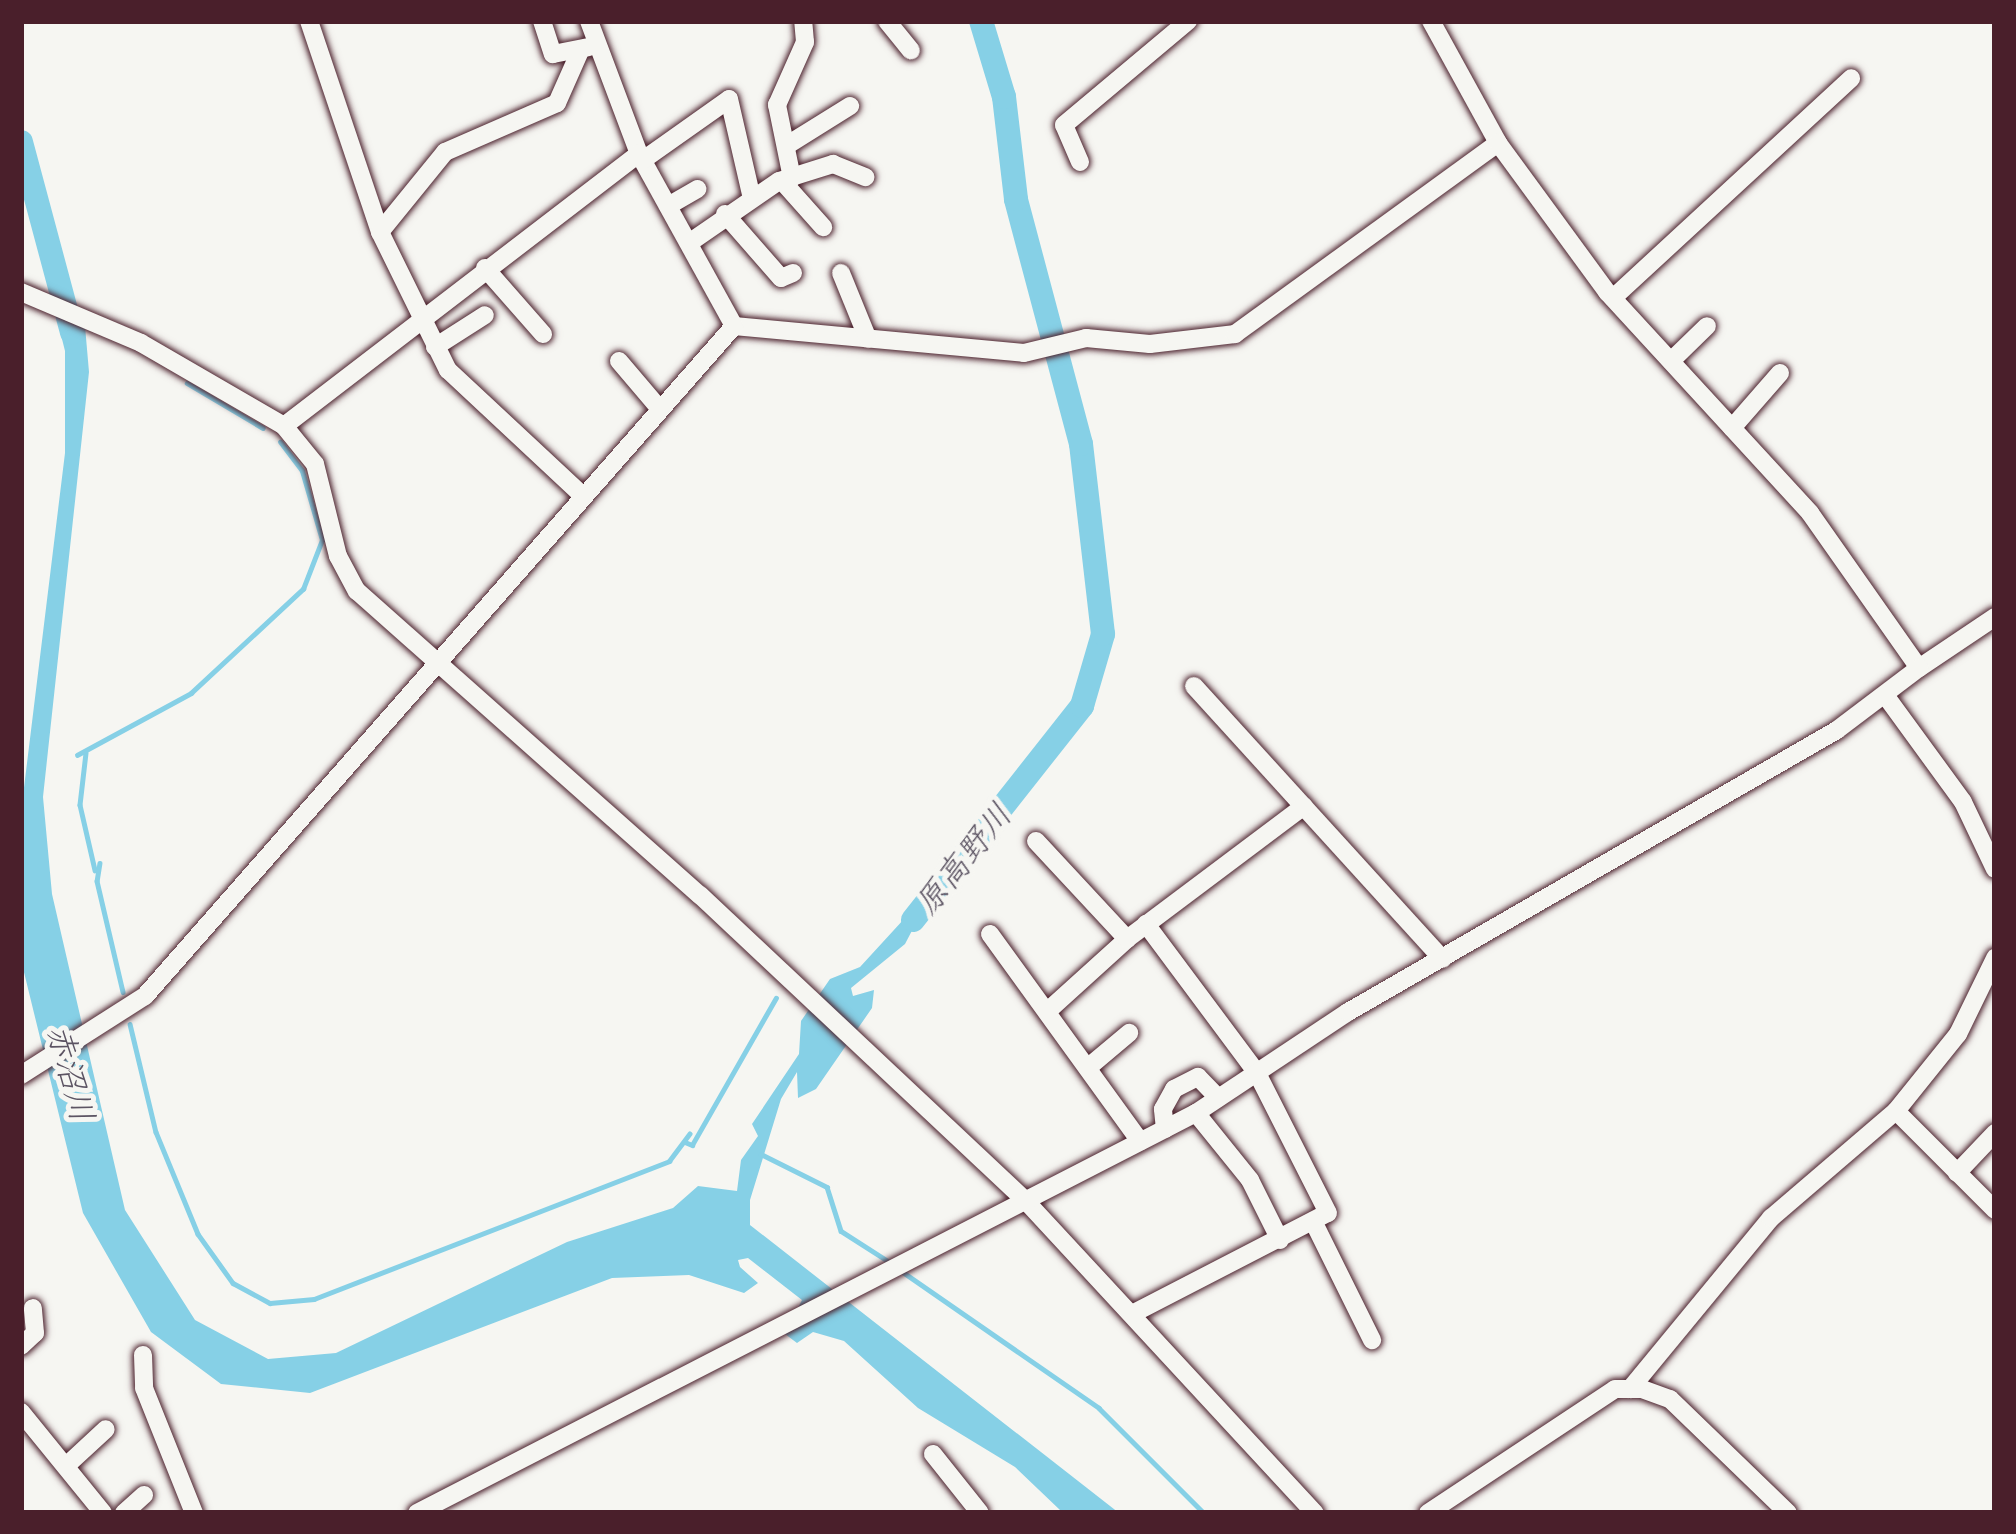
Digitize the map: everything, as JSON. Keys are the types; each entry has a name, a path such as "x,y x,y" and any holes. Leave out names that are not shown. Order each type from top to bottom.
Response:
{"street":[{"path":"309,21 380,232 435,347 458,386 582,495"},
{"path":"542,21 553,54 586,48"},
{"path":"380,232 445,152 557,103 586,48 589,21"},
{"path":"803,21 805,42 778,105 789,144 787,179 823,227"},
{"path":"887,21 911,51"},
{"path":"1080,162 1064,125 1188,21"},
{"path":"1431,21 1498,143 1613,298 1810,512 1919,668"},
{"path":"586,48 734,326"},
{"path":"1613,298 1851,78"},
{"path":"284,426 485,268 641,157 733,100 751,194"},
{"path":"789,144 850,106"},
{"path":"734,326 1024,353 1086,338 1150,344 1234,334 1498,143"},
{"path":"689,244 751,194 787,179 832,164 866,177"},
{"path":"668,206 698,189"},
{"path":"724,214 781,278 794,273"},
{"path":"485,268 543,334"},
{"path":"841,273 868,339"},
{"path":"21,292 100,326 284,426 315,464 348,578 437,664 869,1050 1024,1199 1315,1513"},
{"path":"435,347 485,315"},
{"path":"21,1075 145,996 734,326"},
{"path":"1671,361 1707,326"},
{"path":"619,361 659,408"},
{"path":"1732,428 1780,374"},
{"path":"417,1513 758,1342 1196,1113 1442,958 1885,695 1995,616"},
{"path":"1194,686 1442,958"},
{"path":"1885,695 1963,802 1995,869"},
{"path":"1051,1009 1127,939 1304,806"},
{"path":"1036,841 1127,939"},
{"path":"1132,1314 1328,1213 1257,1072 1146,924"},
{"path":"990,934 1051,1009 1140,1141"},
{"path":"1630,1389 1771,1218 1896,1111 1958,1034 1995,958"},
{"path":"1091,1065 1130,1033"},
{"path":"1165,1129 1168,1094 1193,1078 1218,1098"},
{"path":"1896,1111 1995,1210"},
{"path":"1196,1113 1250,1180 1280,1240"},
{"path":"1957,1173 1995,1132"},
{"path":"1313,1221 1372,1340"},
{"path":"21,1346 34,1333 33,1308"},
{"path":"143,1355 144,1388 194,1513"},
{"path":"1428,1513 1615,1390 1630,1389 1670,1399 1788,1513"},
{"path":"21,1412 103,1513"},
{"path":"66,1466 106,1429"},
{"path":"933,1454 980,1513"},
{"path":"124,1513 144,1495"}],"water":[{"name":"赤沼川","path":"56,315 85,326 89,372 43,797 52,894 125,1210 195,1320 268,1359 336,1353 567,1242 673,1208 698,1186 737,1191 741,1160 758,1136 752,1124 799,1054 801,1021 830,979 860,967 937,883 905,944 851,988 853,996 874,990 872,1008 816,1089 798,1098 797,1072 781,1099 750,1200 750,1225 1119,1513 1060,1510 1015,1467 918,1408 844,1341 813,1332 797,1343 785,1334 802,1300 748,1258 738,1260 740,1267 758,1283 744,1293 689,1275 612,1278 310,1393 221,1384 151,1332 83,1213 21,960 21,812 65,453 65,351"}],"waterway":[{"name":"原高野川","path":"913,920 1082,706 1103,634 1081,444 1016,199 1004,97 981,21"},
{"path":"21,142 72,332"},
{"path":"187,383 263,428"},
{"path":"77,755 191,693 303,589 322,540 302,471 280,442"},
{"path":"86,753 80,805 95,870"},
{"path":"100,863 97,881 123,992"},
{"path":"685,1142 692,1145 776,998"},
{"path":"130,1024 156,1132 198,1234 233,1283 270,1303 314,1299 669,1161 689,1134"},
{"path":"761,1154 827,1187 841,1231 891,1263"},
{"path":"900,1270 1099,1408 1204,1513"}]}
